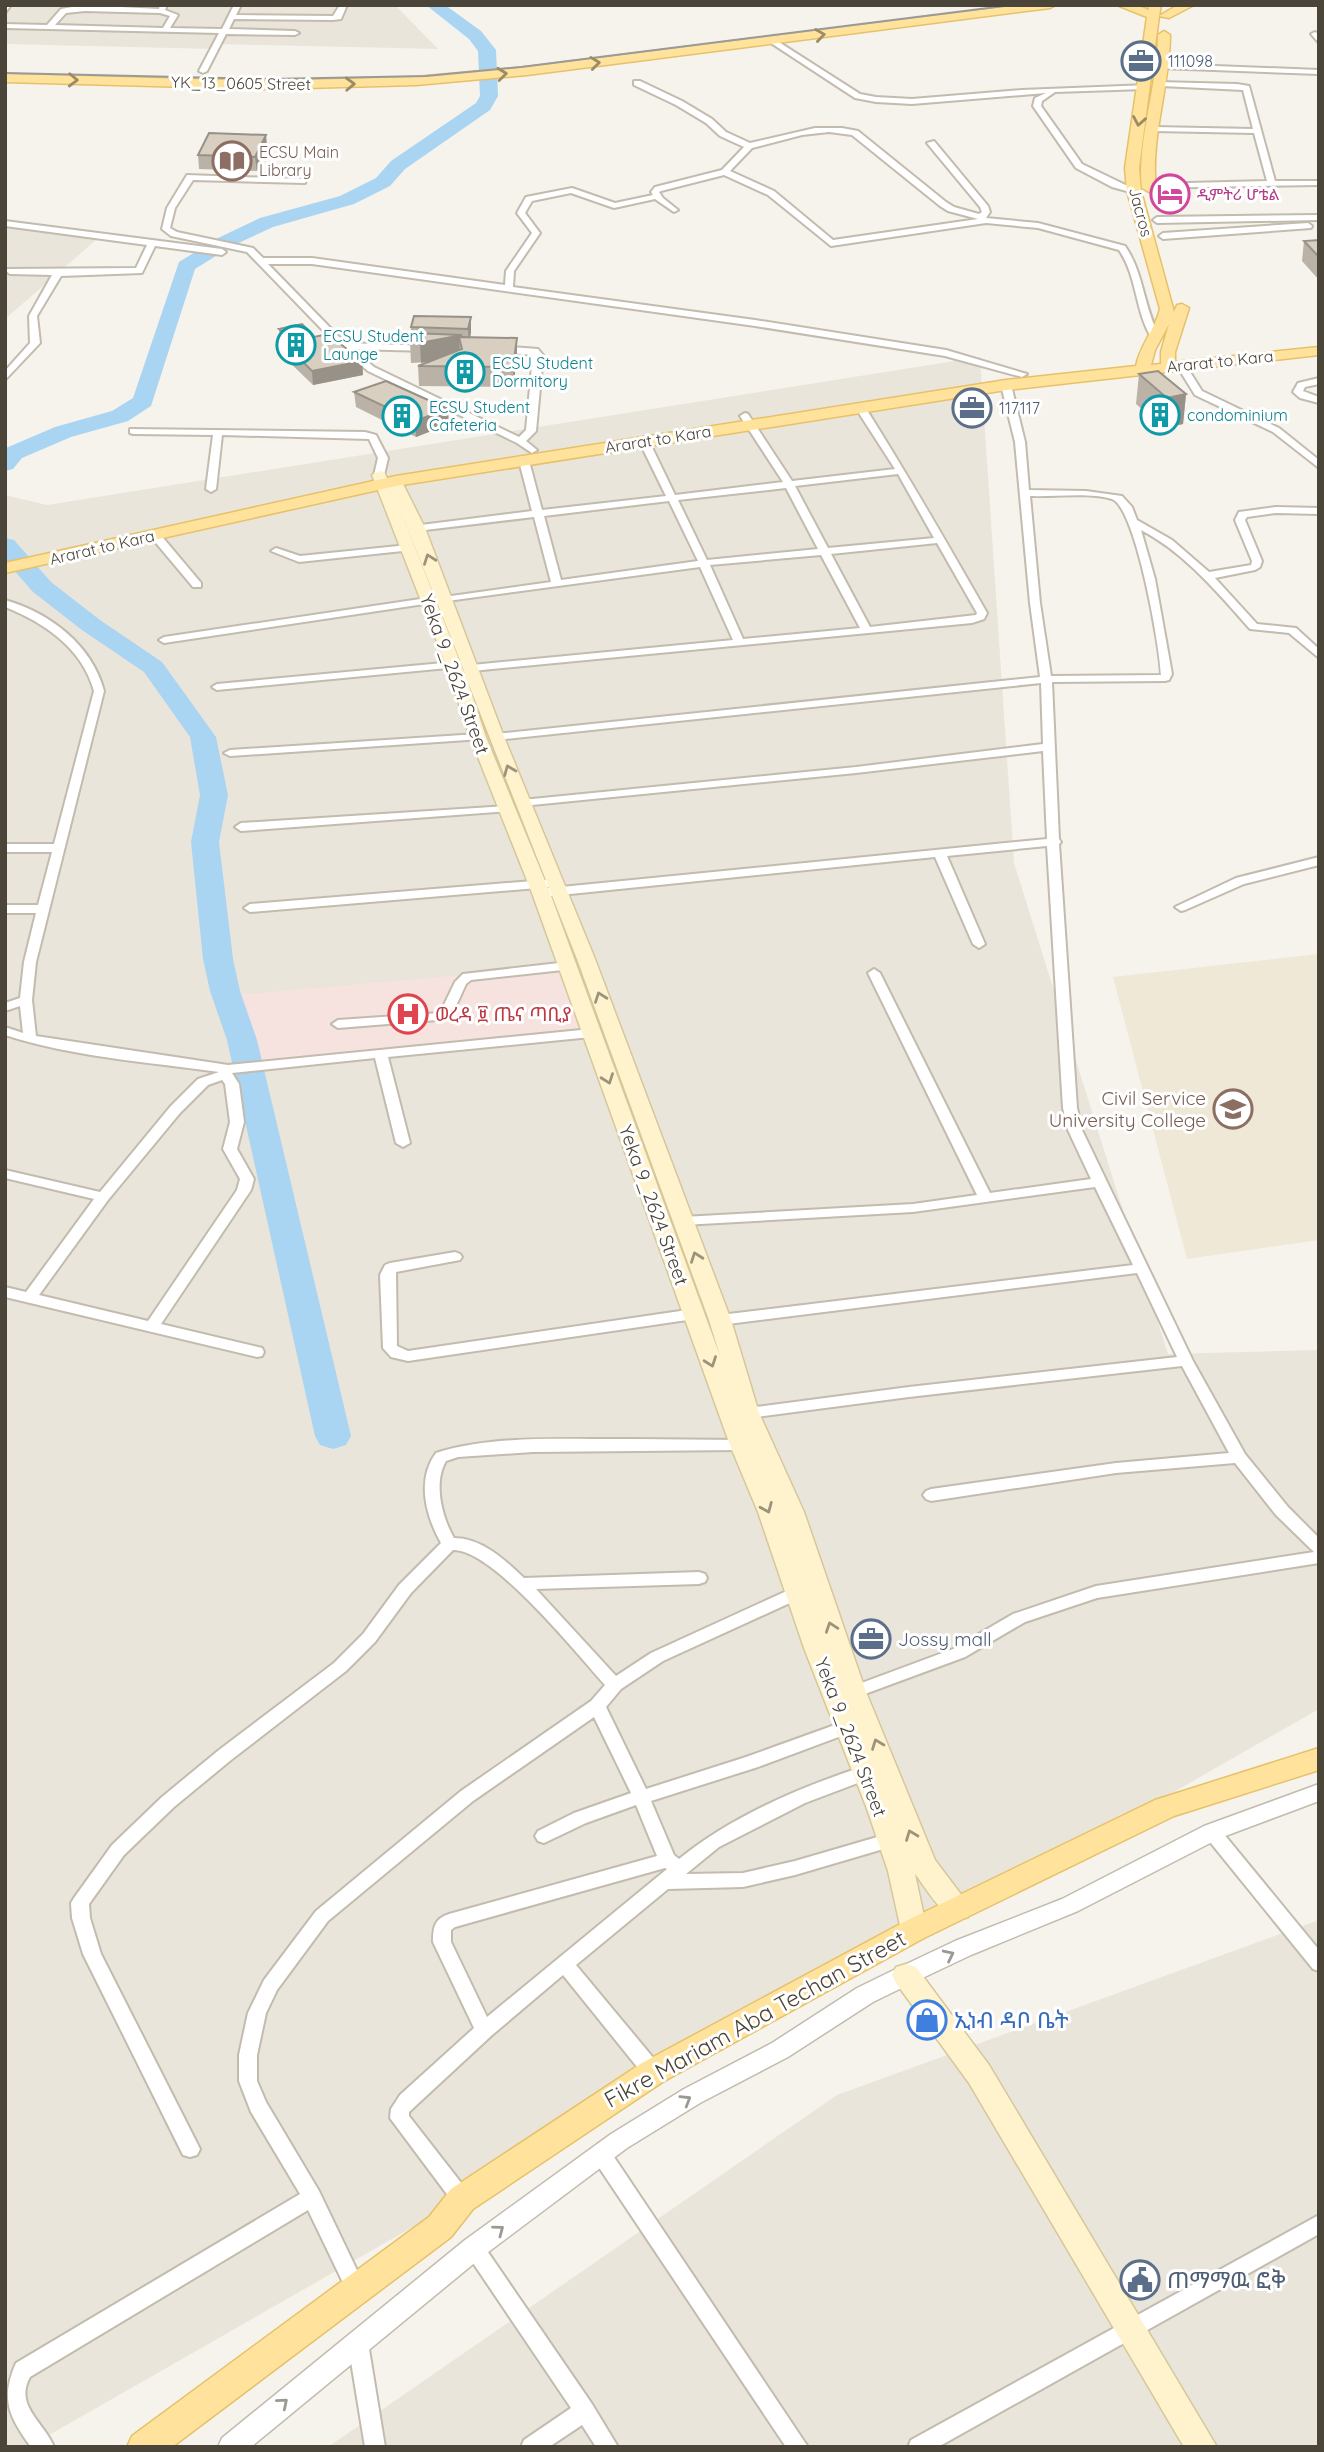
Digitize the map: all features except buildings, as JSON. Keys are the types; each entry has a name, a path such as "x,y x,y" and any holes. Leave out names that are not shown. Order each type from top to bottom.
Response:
{"main road":[{"path":"797,23 949,5"},
{"name":"YK_13_0605 Street","path":"5,78 280,85 476,77 1050,5"},
{"path":"1123,5 1161,10 1188,5"},
{"name":"Jacros","path":"1161,10 1164,66 1147,169 1148,186 1165,242"},
{"name":"Jacros","path":"1144,364 1146,349 1166,317 1166,296 1134,191 1132,168 1161,10"},
{"name":"YK_13_0605 Street","path":"5,65 203,71 356,71 469,64 774,26"},
{"path":"1132,168 1147,169"},
{"path":"1172,364 1183,311 1179,291"},
{"name":"Ararat to Kara","path":"1172,364 1319,342"},
{"name":"Ararat to Kara","path":"525,451 644,441 748,420 1022,374 1319,351"},
{"name":"Ararat to Kara","path":"5,568 31,558 387,476 525,451 860,407 1144,364"},
{"name":"Yeka 9_2624 Street","path":"387,476 400,506 408,548 427,601 549,888 720,1320 748,1413 792,1512 913,1869 914,1930"},
{"name":"Yeka 9_2624 Street","path":"400,506 417,528 472,668 487,737"},
{"name":"Ararat to Kara","path":"5,559 31,558 155,535 251,507"},
{"name":"Yeka 9_2624 Street","path":"549,888 568,966 591,1033 741,1445 770,1512 846,1727 891,1840 913,1869 959,1909"},
{"name":"Fikre Mariam Aba Techan Street","path":"144,2447 355,2287 440,2227 462,2199 653,2072 914,1930 1165,1808 1319,1759"},
{"path":"906,1975 979,2074 1201,2447"}],"street":[{"path":"5,10 8,5"},
{"path":"203,71 238,5"},
{"path":"231,17 333,18 338,17 344,5"},
{"path":"49,27 64,11 86,7 162,8 174,15 165,30"},
{"path":"5,26 295,33"},
{"path":"774,41 858,96 869,99 904,101 1145,87"},
{"path":"1164,66 1319,72"},
{"path":"637,83 679,103 709,121 723,134 750,146"},
{"path":"1161,84 1246,88 1272,184"},
{"path":"1059,90 1038,100 1037,106 1079,166 1115,185 1134,191"},
{"path":"674,210 655,192 664,187 725,172 750,146 817,129 844,129 855,132 951,209 984,218 1038,226 1122,248 1139,290 1148,325 1154,334"},
{"path":"1154,129 1257,131"},
{"path":"931,143 949,168 984,206 984,218"},
{"path":"725,172 771,193 831,243 984,218"},
{"path":"302,180 190,177 172,208 166,229 174,234 243,247 260,258 343,345 379,374 525,451"},
{"path":"1148,186 1319,183"},
{"path":"509,287 510,271 536,233 520,213 529,199 572,190 614,206 657,196"},
{"path":"1306,217 1316,226"},
{"path":"1157,220 1319,217"},
{"path":"5,223 260,258 312,261 509,287 946,353 1022,374"},
{"path":"1165,242 1316,226"},
{"path":"10,271 139,271 152,243"},
{"path":"5,377 35,343 33,316 58,273"},
{"path":"343,345 434,348"},
{"path":"487,349 535,351 538,355 531,431 525,451 556,582"},
{"path":"1172,364 1198,393 1276,430 1319,465"},
{"path":"1319,381 1301,385 1298,392 1319,400"},
{"path":"1006,386 1020,442 1035,603 1046,680 1070,1108 1075,1130 1186,1361 1239,1457 1282,1511 1315,1539"},
{"path":"472,668 867,631 980,617 982,613 941,540 860,407"},
{"path":"748,420 789,484 867,631"},
{"path":"133,431 365,435 373,437 383,458 387,476"},
{"path":"211,489 218,432"},
{"path":"644,441 673,497 740,643"},
{"path":"417,528 901,471"},
{"path":"230,753 487,737 1077,677 1167,676 1157,613 1134,522 1125,503 1118,498 1026,493"},
{"path":"1207,576 1255,567 1257,561 1240,520 1244,514 1276,510 1319,511"},
{"path":"1134,522 1167,541 1207,576 1254,627 1292,630 1319,655"},
{"path":"155,535 197,585"},
{"path":"444,600 704,563 825,549 941,540"},
{"path":"276,551 299,559 408,548"},
{"path":"164,640 427,601"},
{"path":"5,603 45,623 75,647 91,667 98,685 98,696 30,962 26,1000 30,1039"},
{"path":"217,687 454,665"},
{"path":"241,827 514,806 1049,747"},
{"path":"250,908 549,888 940,855 1055,842"},
{"path":"5,848 57,848"},
{"path":"940,855 979,944"},
{"path":"1181,907 1240,881 1319,861"},
{"path":"5,909 43,909"},
{"path":"338,1024 444,1016 461,982 467,977 568,966"},
{"path":"874,973 986,1198"},
{"path":"5,1007 26,1000"},
{"path":"5,1031 30,1039 226,1072"},
{"path":"30,1297 103,1197 193,1090 203,1082 244,1067 591,1033"},
{"path":"380,1053 403,1143"},
{"path":"152,1327 244,1190 247,1179 230,1149 237,1122 232,1084 226,1072"},
{"path":"5,1174 103,1197"},
{"path":"682,1221 913,1208 1098,1182"},
{"path":"455,1257 390,1268 387,1275 390,1348 396,1353 408,1356 694,1314"},
{"path":"720,1320 1143,1268"},
{"path":"5,1292 257,1352"},
{"path":"748,1413 909,1391 1186,1361"},
{"path":"449,1544 437,1521 433,1472 440,1457 449,1452 585,1445 741,1445"},
{"path":"931,1495 1116,1468 1239,1457"},
{"path":"190,2149 92,1954 81,1918 80,1903 118,1850 168,1802 225,1755 340,1667 369,1638 405,1589 449,1544 467,1544 487,1556 520,1584 615,1685"},
{"path":"854,1692 959,1653 1019,1618 1084,1595 1319,1557"},
{"path":"520,1584 699,1578"},
{"path":"355,2287 312,2197 258,2106 248,2081 248,2055 257,2012 270,1985 322,1916 467,1796 597,1706 615,1685 657,1657 797,1593"},
{"path":"597,1706 674,1865"},
{"path":"544,1836 570,1821 731,1770 846,1727"},
{"path":"484,2030 442,1942 442,1927 449,1922 674,1865 730,1831 799,1798 865,1773"},
{"path":"231,2447 474,2248 601,2154 692,2096 780,2050 865,1995 906,1975 963,1948 1070,1905 1212,1832 1319,1792"},
{"path":"1212,1832 1319,1964"},
{"path":"666,1882 743,1880 891,1840"},
{"path":"462,2199 404,2124 400,2118 400,2109 484,2030 666,1882 674,1865"},
{"path":"565,1964 653,2072"},
{"path":"601,2154 799,2447"},
{"path":"44,2447 16,2407 12,2393 23,2370 312,2197"},
{"path":"918,2447 1319,2224"},
{"path":"474,2248 608,2447"},
{"path":"358,2343 374,2447"},
{"path":"531,2447 585,2411"}],"shaded area":[{"path":"5,5 395,5 438,49 217,44 215,49 5,44"},
{"path":"5,226 97,239 5,319"},
{"path":"980,357 1014,863 1168,1354 1319,1350 1319,1709 28,2447 5,2447 5,495 47,505"},
{"name":"Civil Service University College","path":"1319,954 1319,1240 1187,1259 1113,977"},
{"name":"ወረዳ ፱ ጤና ጣቢያ","path":"568,966 591,1033 244,1067 226,996"},
{"path":"1319,1920 1319,2447 328,2447 837,2095"}],"waterway":[{"path":"5,464 14,453 63,432 120,416 143,401 186,266 225,242 267,222 347,200 383,182 398,165 484,106 489,96 487,50 475,35 434,5"},
{"path":"5,545 42,587 91,625 153,667 203,737 214,795 205,842 218,959 225,991 242,1040 333,1436"}],"tram line":[{"path":"5,73 271,79 426,76 521,67 1012,5"}],"place":[{"name":"111098","path":"1141,61"},
{"name":"ECSU Main Library","path":"232,161"},
{"name":"ዲምትሪ ሆቴል","path":"1170,194"},
{"name":"ECSU Student Launge","path":"296,345"},
{"name":"ECSU Student Dormitory","path":"465,372"},
{"name":"117117","path":"972,408"},
{"name":"condominium","path":"1160,415"},
{"name":"ECSU Student Cafeteria","path":"402,416"},
{"name":"ወረዳ ፱ ጤና ጣቢያ","path":"408,1014"},
{"name":"Civil Service University College","path":"1233,1109"},
{"name":"Jossy mall","path":"871,1639"},
{"name":"ኢነብ ዳቦ ቤት","path":"927,2020"},
{"name":"ጠማማዉ ፎቅ","path":"1140,2280"}]}
